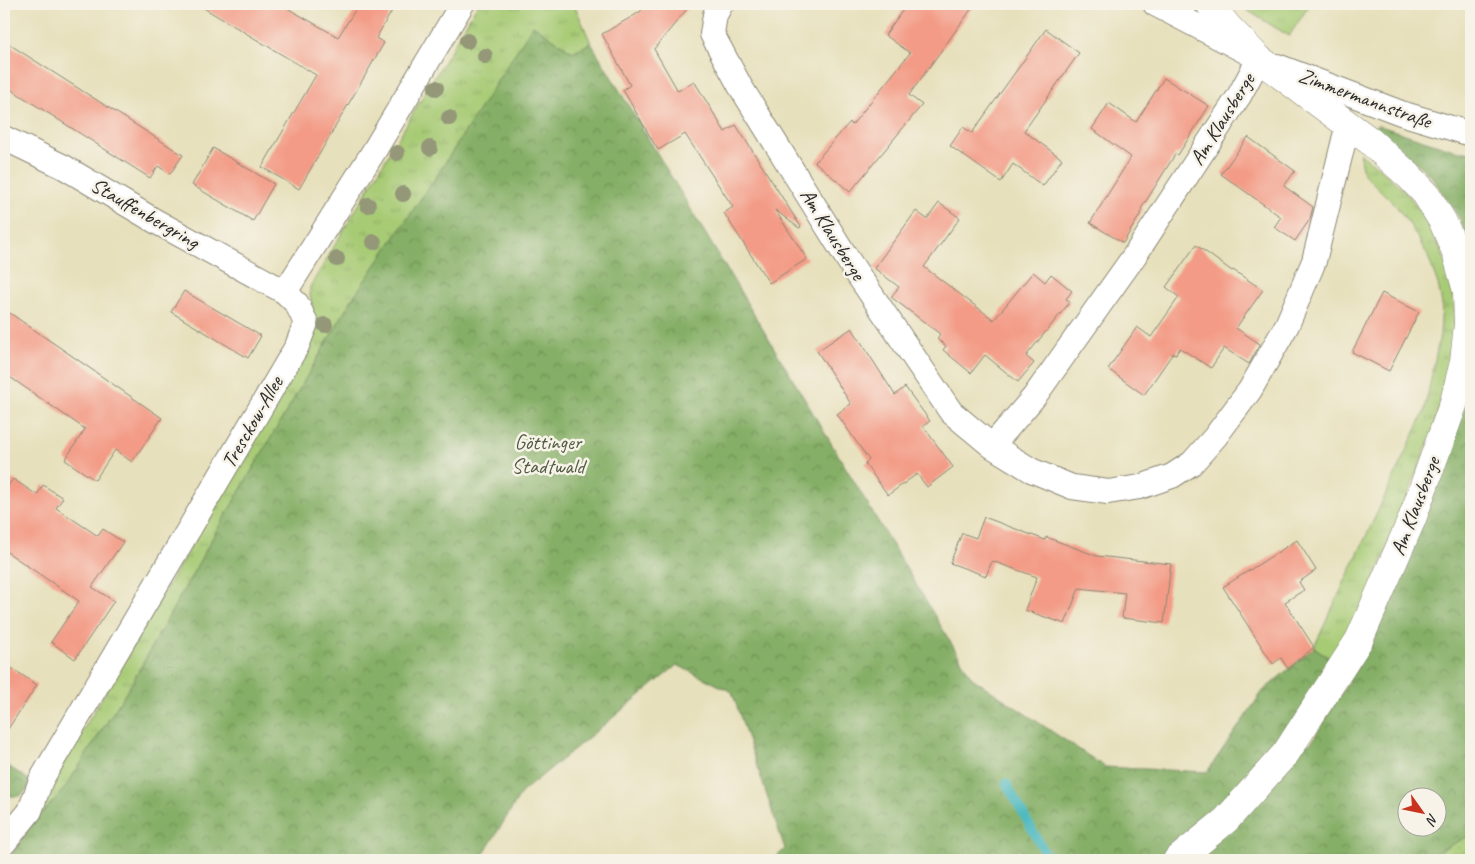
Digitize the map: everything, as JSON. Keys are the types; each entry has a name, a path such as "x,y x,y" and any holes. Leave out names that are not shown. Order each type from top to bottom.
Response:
{"street":[{"path":"285,292 374,151 462,4"},
{"name":"Am Klausberge","path":"721,4 714,15 712,34 740,86 850,263 951,412 992,446 1031,470 1072,487 1108,492 1140,487 1172,476 1192,463 1215,437 1250,390 1286,325 1314,261 1348,124"},
{"name":"Am Klausberge","path":"1155,4 1260,59 1376,146 1414,181 1426,194 1447,229 1456,252 1467,291 1468,324 1464,362 1454,402 1412,519 1359,640 1286,753 1226,820 1177,860"},
{"path":"1210,4 1260,59"},
{"name":"Am Klausberge","path":"992,446 1034,397 1135,255 1239,96 1260,59"},
{"name":"Zimmermannstraße","path":"1260,59 1401,114 1471,134"},
{"name":"Stauffenbergring","path":"5,141 64,167 154,221 285,292"},
{"name":"Tresckow-Allee","path":"4,843 30,811 41,780 297,346 306,323 297,304 285,292"}],"green space":[{"path":"478,4 574,4 591,43 573,52 533,26 438,174 351,301 213,537 132,683 65,788 31,826 58,773 201,529 315,323 310,287"},
{"path":"1237,4 1310,4 1289,36"},
{"name":"Göttinger Stadtwald","path":"533,25 572,52 591,43 972,678 1105,767 1207,772 1263,691 1314,647 1334,662 1287,730 1310,744 1371,645 1403,577 1471,391 1471,835 1422,860 773,860 785,849 732,692 677,665 522,792 480,860 8,860 31,826 65,788 132,683 213,537 351,301 438,174"},
{"path":"1377,125 1454,150 1471,153 1471,252 1460,219 1432,177 1376,128"},
{"path":"1359,153 1384,172 1407,194 1422,213 1433,232 1445,260 1451,284 1455,334 1435,425 1355,631 1334,662 1314,647 1424,413 1440,335 1442,304 1438,284 1427,254 1396,206 1363,173"},
{"path":"4,763 29,780 28,789 20,796 10,796 4,793"},
{"path":"1471,835 1471,860 1422,860"}],"building":[{"path":"197,4 280,4 338,37 359,4 396,4 376,38 384,43 299,189 262,167 316,75"},
{"path":"646,4 691,4 654,49 678,91 694,81 725,132 736,125 801,227 799,228 775,210 807,259 769,283 724,213 733,207 685,134 658,150 623,90 630,85 602,34 640,12"},
{"path":"907,4 975,4 909,95 922,105 850,192 815,162 850,122 852,125 910,53 885,35"},
{"path":"1046,29 1079,53 1024,131 1062,159 1043,186 1013,164 1001,182 950,146 963,127 972,133"},
{"path":"4,41 183,155 170,174 158,166 150,178 4,85"},
{"path":"1164,78 1209,106 1178,155 1176,153 1141,209 1143,210 1123,243 1090,223 1131,157 1092,129 1109,103 1136,122"},
{"path":"1248,137 1295,171 1284,186 1313,207 1310,219 1295,241 1274,227 1281,217 1221,174"},
{"path":"213,148 274,184 253,221 192,185"},
{"path":"939,203 960,218 924,267 994,320 1033,272 1045,282 1051,274 1072,291 1066,299 1070,302 1026,356 1034,363 1018,382 985,355 971,373 943,350 946,346 937,339 940,334 891,297 899,287 874,268 916,211 927,219"},
{"path":"1196,245 1232,271 1263,290 1236,328 1260,344 1249,364 1224,348 1211,368 1180,348 1176,354 1173,353 1144,395 1108,369 1137,327 1151,337 1179,297 1166,287"},
{"path":"184,291 261,336 248,358 171,312"},
{"path":"1382,293 1419,312 1389,371 1352,352"},
{"path":"4,309 162,418 132,462 115,450 95,480 65,460 85,429 4,373"},
{"path":"852,328 895,395 905,387 930,421 923,426 953,467 927,487 917,474 888,495 865,464 869,460 837,414 851,404 817,351"},
{"path":"13,479 37,495 43,485 63,498 56,508 98,536 103,529 123,542 92,587 114,601 75,659 51,642 79,601 4,550 4,492"},
{"path":"984,517 1045,540 1046,537 1097,556 1171,564 1164,623 1122,618 1125,593 1079,588 1065,624 1025,610 1037,577 992,561 986,576 950,563 962,533 976,538"},
{"path":"1297,540 1316,570 1299,582 1304,590 1285,602 1314,647 1288,669 1281,658 1273,664 1223,587"},
{"path":"4,663 37,685 4,735"}],"waterway":[{"path":"1006,783 1049,860"}]}
